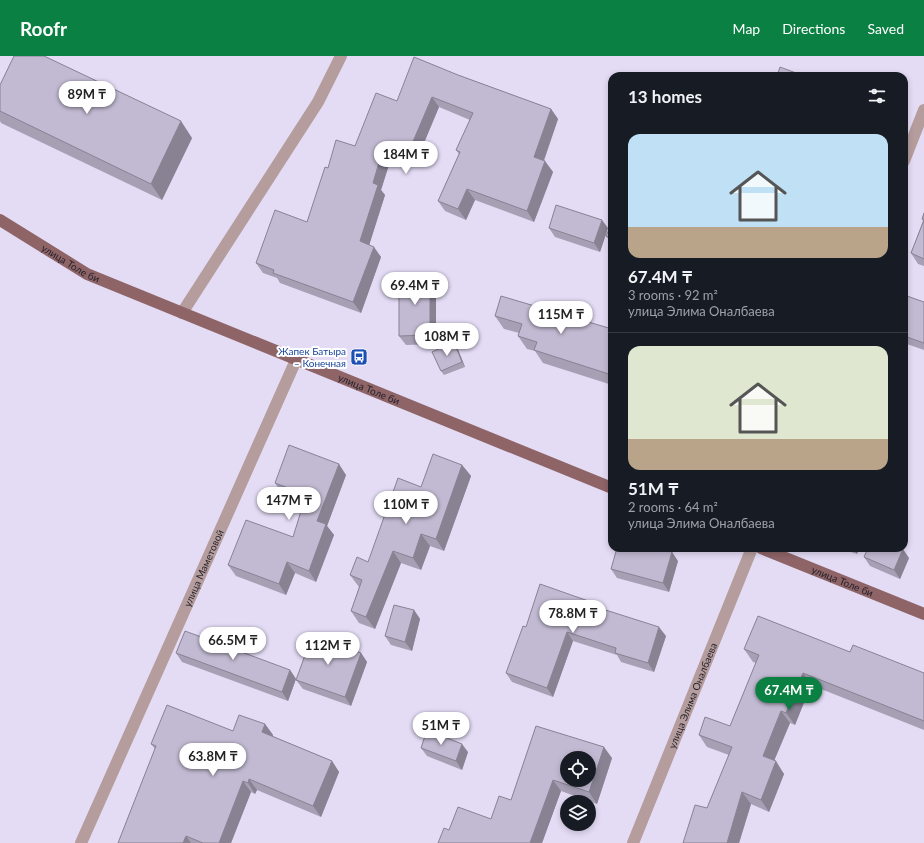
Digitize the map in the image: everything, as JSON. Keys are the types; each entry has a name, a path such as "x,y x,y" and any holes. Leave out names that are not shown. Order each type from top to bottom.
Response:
{"main road":[{"name":"улица Толе би","path":"0,220 87,274 608,486"},
{"name":"улица Толе би","path":"771,552 924,614"}],"street":[{"path":"182,313 318,102 341,56"},
{"path":"908,151 924,110"},
{"name":"улица Маметовой","path":"81,843 296,360"},
{"name":"улица Элима Оналбаева","path":"634,843 750,552"}],"building":[{"path":"14,56 44,56 181,121 151,184 0,111 0,85"},
{"path":"414,57 458,75 551,109 534,157 545,161 527,211 467,189 458,209 438,201 460,152 456,150 473,113 432,97 409,151 385,142 373,183 378,185 360,241 374,247 353,302 273,273 274,270 256,263 275,210 307,222 325,167 328,168 336,140 355,146 376,93 397,101"},
{"path":"780,67 793,72 778,72"},
{"path":"556,205 602,220 594,243 549,228"},
{"path":"924,220 924,259 911,253"},
{"path":"407,273 430,273 430,335 399,336 399,291 407,291"},
{"path":"501,296 608,328 608,374 534,350 537,342 518,336 522,324 495,316"},
{"path":"908,296 924,302 924,343 908,337"},
{"path":"454,342 462,362 441,371 432,352"},
{"path":"289,445 339,464 317,521 326,524 309,571 287,562 279,584 228,565 246,520 293,537 306,495 275,483"},
{"path":"433,454 462,465 436,539 421,534 413,558 393,551 366,617 351,611 362,580 350,575 357,557 368,562 398,478 421,487"},
{"path":"616,552 672,552 663,583 611,569"},
{"path":"866,552 902,552 894,570 864,557"},
{"path":"540,584 594,603 593,606 659,627 648,663 615,653 616,648 567,632 547,688 506,673 523,626 526,627"},
{"path":"394,605 414,610 405,642 385,636"},
{"path":"758,616 850,652 853,645 924,673 924,721 803,673 786,713 781,711 763,756 776,761 761,800 742,792 727,843 683,843 695,805 707,808 732,747 699,735 705,717 730,726 759,655 744,649"},
{"path":"185,631 290,670 282,692 176,653"},
{"path":"312,636 361,653 345,697 296,680"},
{"path":"167,705 233,731 239,715 265,724 262,732 332,761 313,806 249,779 248,783 243,781 219,843 203,843 186,836 183,843 118,843 156,746 151,744"},
{"path":"536,726 604,747 596,771 596,751 560,751 560,782 553,780 530,843 438,843 444,828 449,830 458,807 491,819 499,796 511,800"},
{"path":"427,730 462,744 456,761 421,748"},
{"path":"574,787 591,787 589,792"}],"place":[{"name":"Жапек Батыра – Конечная","path":"359,357"}]}
